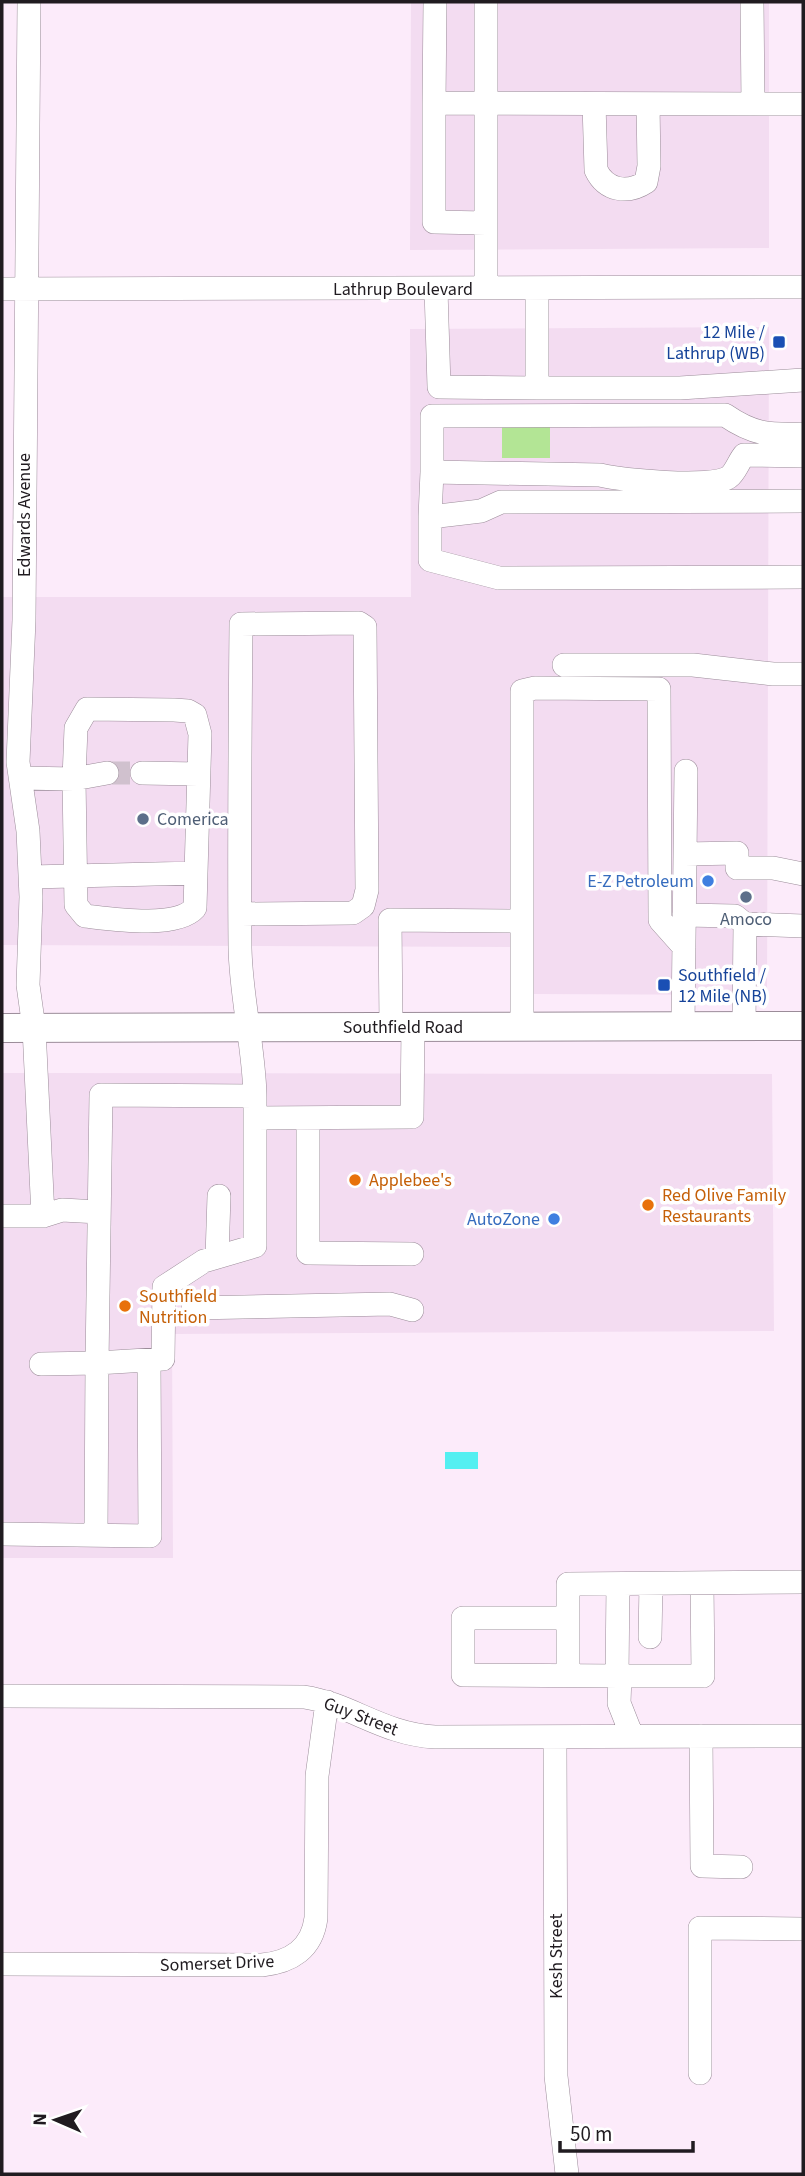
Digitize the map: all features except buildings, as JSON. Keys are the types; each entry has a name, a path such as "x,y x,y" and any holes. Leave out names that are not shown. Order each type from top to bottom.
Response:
{"main road":[{"name":"Southfield Road","path":"2,1028 803,1026"}],"street":[{"name":"Edwards Avenue","path":"29,2 29,289 24,312 24,620 18,726 31,877 28,985 34,1028 43,1216"},
{"path":"435,2 433,222 486,223"},
{"path":"486,2 486,288"},
{"path":"752,2 753,104"},
{"path":"435,103 803,104"},
{"path":"594,104 596,170 600,179 611,188 636,189 646,182 649,166 648,104"},
{"name":"Lathrup Boulevard","path":"2,289 803,287"},
{"path":"537,288 537,388"},
{"path":"436,289 439,387 680,388 803,380"},
{"path":"803,434 771,435 747,430 725,415 432,416 430,517 430,560 499,578 803,577"},
{"path":"432,472 600,475 627,481 714,482 730,477 744,455 803,456"},
{"path":"430,517 481,510 501,502 803,501"},
{"path":"41,1364 149,1362 163,1359 164,1287 204,1261 256,1246 254,1072 246,1027 240,947 241,624 359,623 365,627 368,692 367,890 363,906 353,913 242,915"},
{"path":"564,664 693,665 773,674 803,674"},
{"path":"522,1027 522,691 535,688 659,689 660,920 684,947"},
{"path":"87,709 188,710 199,723 198,774 195,908 189,915 166,919 85,916 76,905 73,875 76,728 87,709"},
{"path":"683,1026 686,771"},
{"path":"21,778 74,779 107,773"},
{"path":"142,773 198,774"},
{"path":"685,854 737,853 737,868 773,869 803,874"},
{"path":"31,877 196,873"},
{"path":"684,915 735,916 745,924 803,926"},
{"path":"96,1535 101,1096 255,1107 308,1118 412,1117 390,920 522,921"},
{"path":"744,1026 745,924"},
{"path":"308,1118 308,1253 412,1254"},
{"path":"217,1257 219,1196"},
{"path":"2,1216 43,1216 62,1210 99,1212"},
{"path":"194,1308 390,1304 412,1310"},
{"path":"2,1534 150,1536 149,1362"},
{"path":"568,1675 568,1584 803,1582"},
{"path":"568,1618 463,1618 463,1675 703,1676 702,1583"},
{"path":"618,1584 619,1703 632,1737"},
{"path":"650,1637 651,1584"},
{"name":"Guy Street","path":"2,1696 304,1697 327,1702 377,1725 418,1736 803,1736"},
{"name":"Somerset Drive","path":"2,1964 262,1965 285,1961 304,1949 311,1941 316,1918 317,1776 327,1702"},
{"name":"Kesh Street","path":"555,1737 556,2076 567,2174"},
{"path":"701,1737 702,1866 741,1867"},
{"path":"700,2073 700,1928 803,1929"}],"shaded area":[{"path":"411,2 769,2 769,248 410,250"},
{"path":"769,327 767,995 532,994 531,947 2,945 2,597 411,597 410,329"},
{"path":"2,1073 772,1074 774,1331 172,1334 173,1558 2,1558"}],"green space":[{"path":"502,426 550,426 550,458 502,458"}],"water":[{"path":"445,1452 478,1452 478,1469 445,1469"}],"tunnel":[{"path":"107,773 142,773"}],"place":[{"name":"12 Mile / Lathrup (WB)","path":"779,342"},
{"name":"Comerica","path":"143,819"},
{"name":"E-Z Petroleum","path":"708,881"},
{"name":"Amoco","path":"746,897"},
{"name":"Southfield / 12 Mile (NB)","path":"664,985"},
{"name":"Applebee's","path":"355,1180"},
{"name":"Red Olive Family Restaurants","path":"648,1205"},
{"name":"AutoZone","path":"554,1219"},
{"name":"Southfield Nutrition","path":"125,1306"}]}
